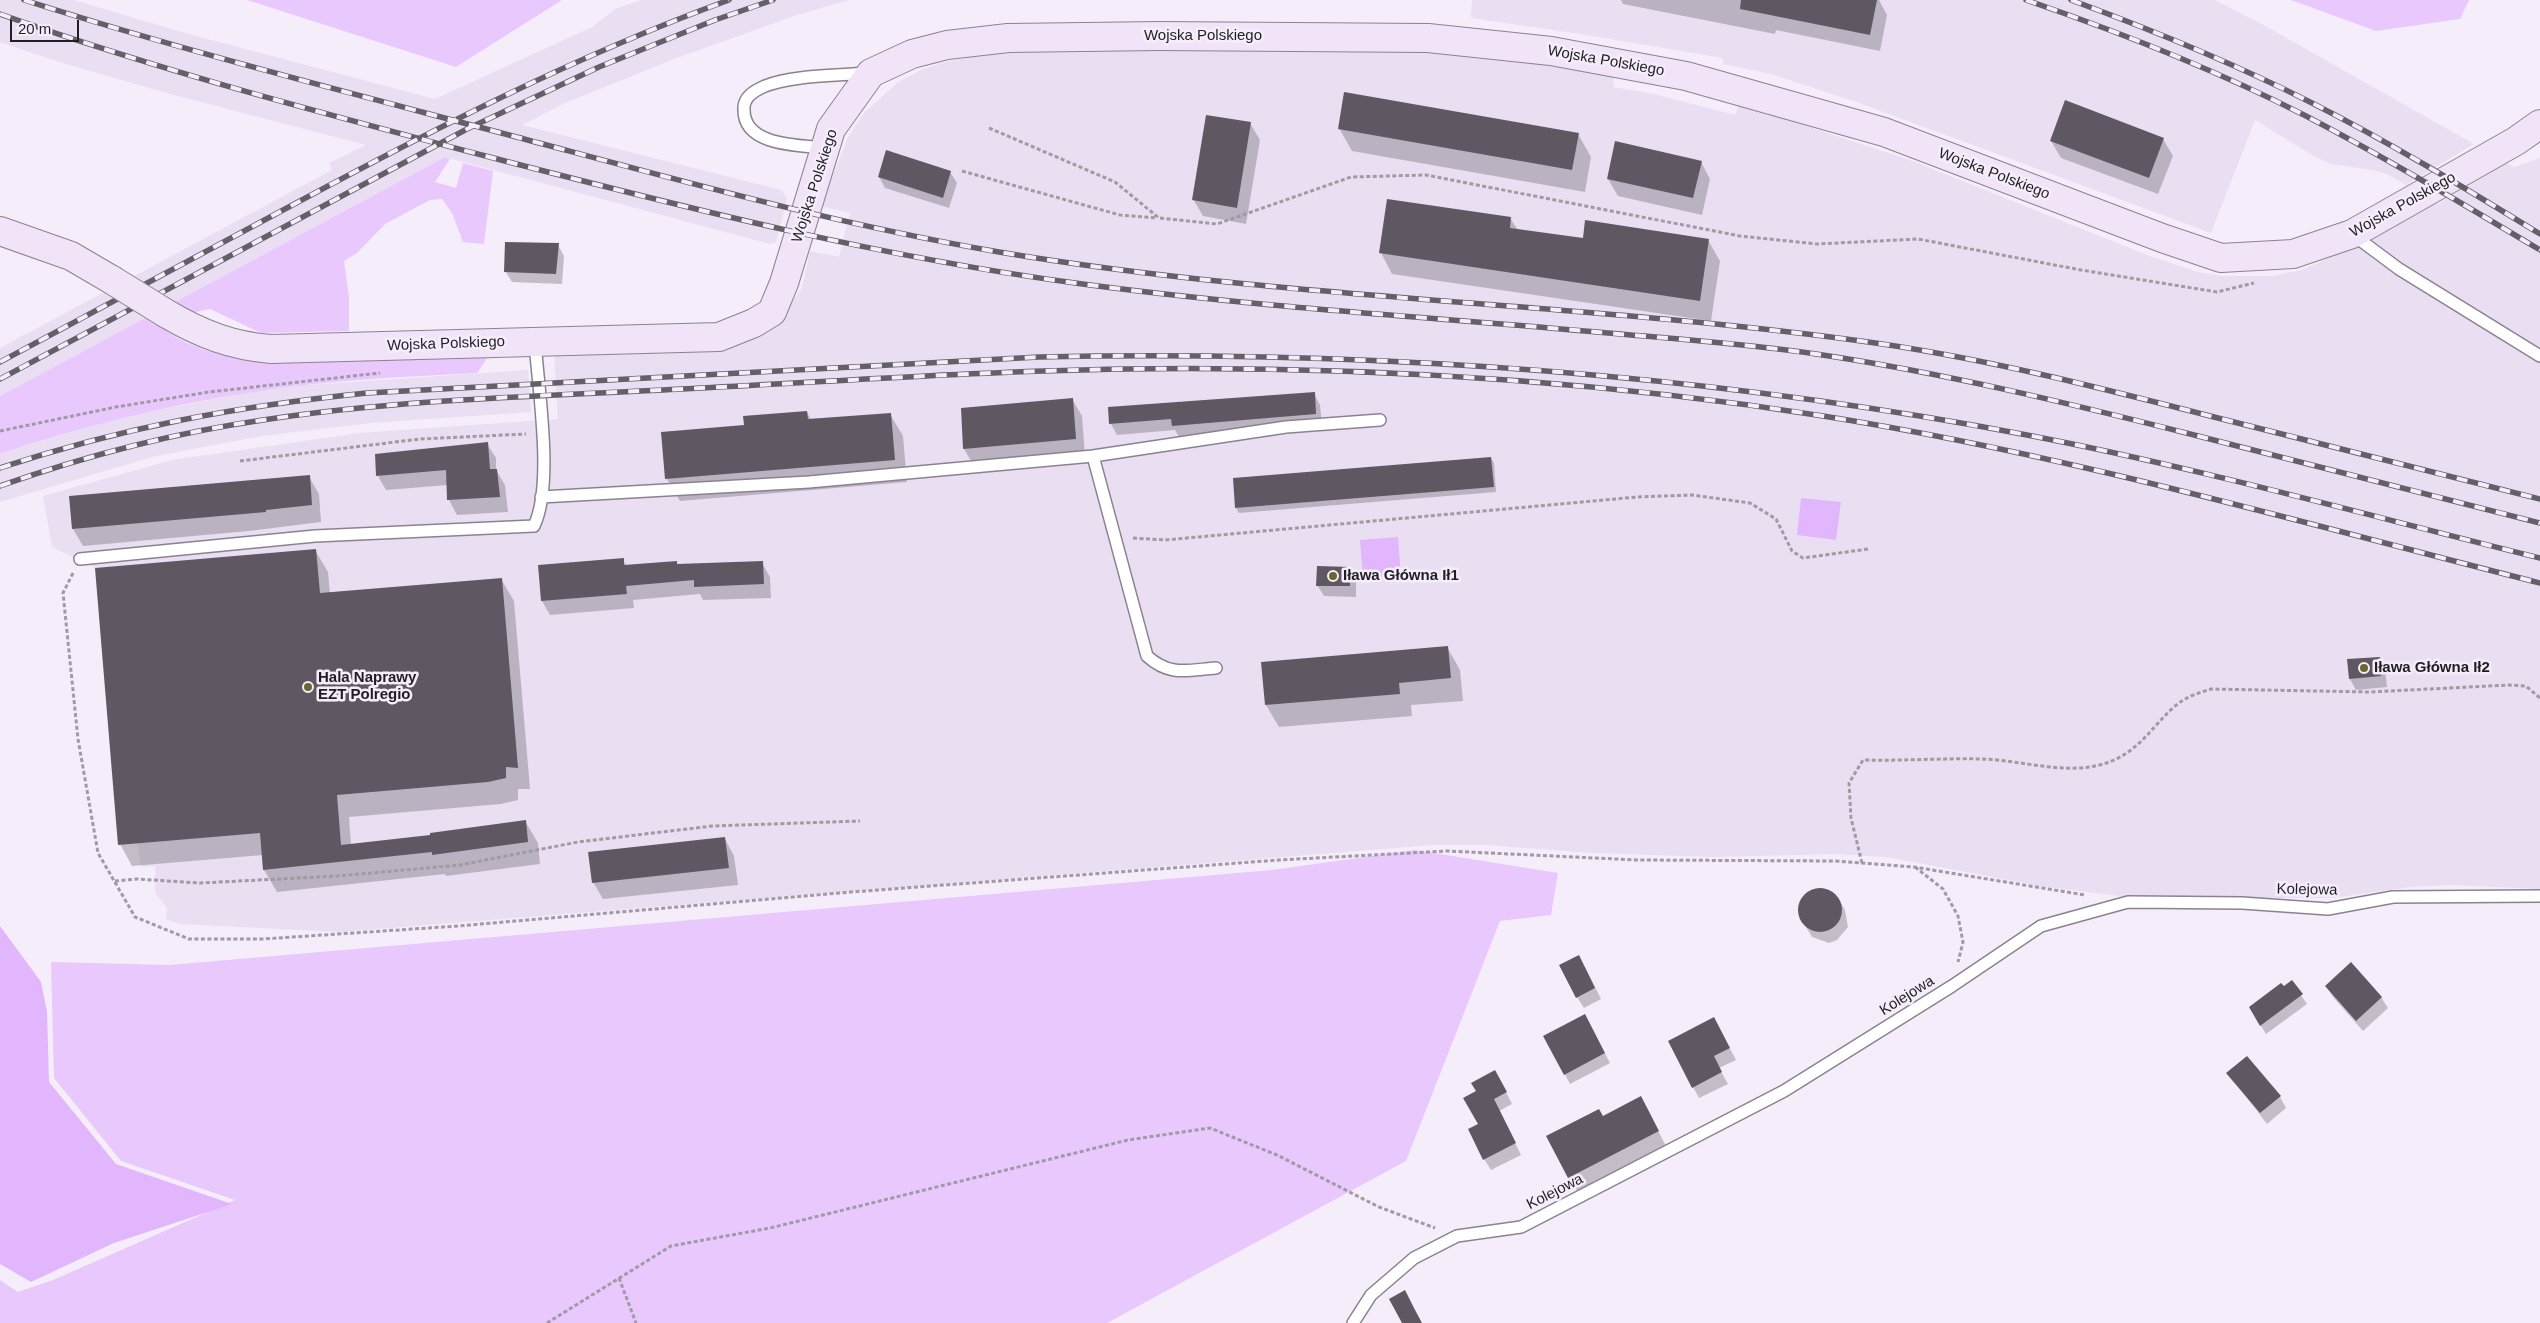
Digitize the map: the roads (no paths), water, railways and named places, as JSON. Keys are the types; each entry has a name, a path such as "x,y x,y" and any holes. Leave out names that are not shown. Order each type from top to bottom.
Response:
{"street":[{"name":"Wojska Polskiego","path":"0,230 63,253 208,336 249,347 271,349 720,336 754,323 772,312 784,283 831,129 871,73 912,54 947,44 1008,38 1159,36 1428,38 1551,51 1686,76 1884,132 2162,238 2221,258 2293,254 2352,234 2516,141 2540,124"}],"lane":[{"path":"825,148 765,139 752,130 744,119 743,104 751,93 767,86 797,80 871,73"},
{"path":"2352,234 2399,269 2540,356"},
{"path":"80,559 315,536 534,526 540,513 543,434 535,341"},
{"path":"541,497 809,482 1093,456 1286,427 1380,420"},
{"path":"1093,456 1147,656 1156,664 1168,670 1216,668"},
{"name":"Kolejowa","path":"1353,1323 1371,1295 1414,1258 1457,1236 1521,1227 1784,1091 1952,986 2041,926 2128,902 2242,903 2328,909 2393,897 2540,896"}],"railway":[{"path":"24,0 205,54 327,87 753,199 937,241 1106,268 1214,281 1646,317 1861,341 1950,355 2082,384 2540,499"},
{"path":"0,362 449,123 615,45 729,0"},
{"path":"0,379 467,129 599,67 715,20 773,0"},
{"path":"2026,0 2168,53 2272,99 2395,165 2540,250"},
{"path":"2071,0 2192,48 2310,102 2398,149 2540,234"},
{"path":"0,14 186,74 375,127 715,214 858,246 1002,272 1208,299 1712,342 1816,354 1912,370 2056,401 2540,523"},
{"path":"0,468 92,441 182,420 273,404 367,393 1039,357 1164,356 1412,362 1658,381 1781,396 2027,435 2156,462 2540,558"},
{"path":"0,486 97,455 229,425 317,413 426,402 1074,370 1214,369 1389,373 1476,378 1650,393 1823,416 1914,432 2004,450 2183,491 2540,583"}],"place":[{"name":"Iława Główna Ił1","path":"1333,576"},
{"name":"Iława Główna Ił2","path":"2364,668"},
{"name":"Hala Naprawy EZT Polregio","path":"308,687"}]}
